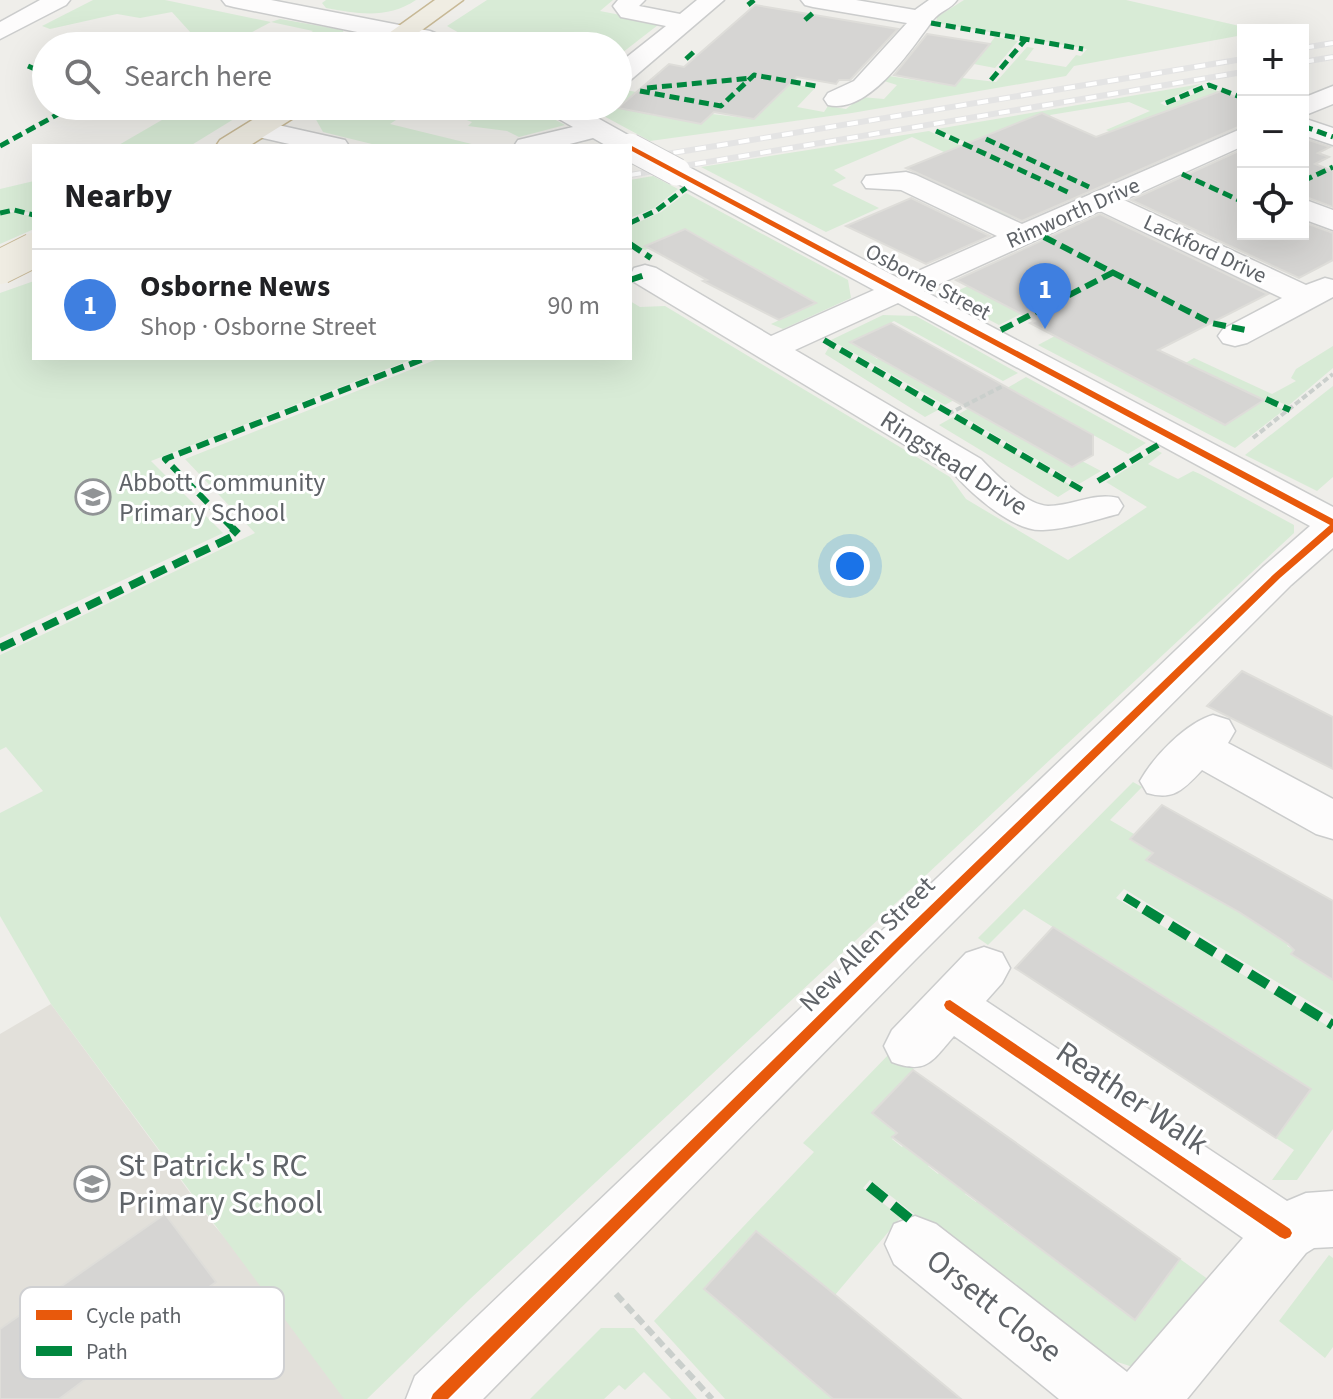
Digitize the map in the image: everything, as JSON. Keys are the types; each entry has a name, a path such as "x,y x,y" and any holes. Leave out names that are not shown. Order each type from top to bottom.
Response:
{"highway":[{"path":"403,32 451,0"},
{"path":"234,144 273,120"},
{"path":"0,267 32,251"}],"street":[{"path":"0,32 58,0"},
{"path":"234,0 295,5 373,32"},
{"path":"633,0 625,6 630,12 685,22"},
{"path":"632,74 712,0"},
{"path":"813,0 920,18"},
{"path":"837,99 863,87 916,28 920,18 945,0"},
{"path":"1309,105 1333,94"},
{"name":"Osborne Street","path":"584,120 624,144"},
{"path":"1309,128 1333,137"},
{"path":"260,129 326,144"},
{"path":"536,144 598,129"},
{"name":"Rimworth Drive","path":"902,290 1237,139"},
{"name":"Osborne Street","path":"632,148 902,290 1185,459 1333,525"},
{"path":"876,182 906,181 1022,236"},
{"name":"Lackford Drive","path":"1102,201 1320,290"},
{"path":"1309,211 1333,221"},
{"name":"Ringstead Drive","path":"645,275 968,467 992,493 1041,519 1104,506"},
{"path":"770,349 902,290"},
{"name":"Lackford Drive","path":"1235,336 1320,290"},
{"name":"New Allen Street","path":"438,1399 898,944 1333,525"},
{"path":"1163,781 1205,739 1333,821"},
{"name":"Reather Walk","path":"911,1046 967,987 1309,1226"},
{"path":"1146,1399 1309,1226"},
{"name":"Orsett Close","path":"915,1244 1110,1399"}],"path":[{"path":"1244,445 1333,374"},
{"path":"939,419 1016,379"},
{"path":"616,1294 712,1399"}],"shaded area":[{"path":"51,1004 213,1224 268,1287 20,1287 20,1379 284,1379 284,1305 367,1399 0,1399 0,1034"}],"green space":[{"path":"93,0 165,0 271,22 252,32 190,32 172,12 140,18 117,14 50,29 42,26"},
{"path":"326,0 416,0 395,10 372,13 326,8 322,3"},
{"path":"487,0 613,0 600,11 656,22 658,25 632,45 632,32 458,32 447,26"},
{"path":"964,0 1126,0 1237,25 1237,36 1074,66 1066,76 852,113 650,141 611,120 632,120 632,110 701,124 712,114 754,119 790,84 815,88 797,107 824,112 828,106 846,109 861,97 884,99 897,85 884,81 889,76 954,86 962,78 996,82 1027,47 1034,48 1025,60 1066,67 1076,55 1081,56 1087,49 936,23 937,17"},
{"path":"280,19 343,32 313,31 271,22"},
{"path":"995,37 1018,41 995,68 974,64"},
{"path":"1201,84 1160,103 1166,106 1210,87 1225,95 1214,100 1204,96 1210,101 1198,106 1188,103 1125,138 1106,130 1150,111 1129,102 1050,115 1088,184 985,136 981,138 1071,191 937,129"},
{"path":"162,120 232,120 193,144 120,144"},
{"path":"316,120 396,120 390,124 472,144 372,144 323,132"},
{"path":"467,120 556,120 565,125 519,137 507,131 468,126 472,122"},
{"path":"929,131 1063,193 1029,217 1010,217 962,196 968,193 1040,197 912,137 834,170 846,178 832,185 879,208 826,232 701,167"},
{"path":"653,176 678,189 654,208 632,217 632,180"},
{"path":"32,181 32,213 0,212 0,189"},
{"path":"686,193 848,280 851,298 783,329 771,324 815,303 686,229 646,246 649,248 645,250 632,243 632,225 661,212"},
{"path":"14,212 32,216 32,230 0,244 0,215"},
{"name":"Abbott Community Primary School","path":"32,282 32,360 410,360 151,461 223,533 0,638 0,293"},
{"path":"968,286 1059,295 999,325 957,303 957,291"},
{"path":"632,302 640,307 665,306 950,477 966,499 1068,560 1147,507 1106,482 1156,450 1162,453 1148,464 1178,479 1193,471 1200,474 1294,525 1294,533 470,1299 367,1399 344,1399 284,1318 284,1287 261,1287 51,1004 0,916 0,813 43,791 6,747 0,750 0,655 255,533 185,459 435,360 632,360"},
{"path":"883,315 916,316 1018,373 1003,381 894,321 851,342 877,347 867,352 877,359 887,353 903,362 894,367 904,373 914,368 922,383 932,389 941,384 954,400 945,405 831,340"},
{"path":"1055,336 1225,425 1263,400 1202,371 1194,376 1177,368 1194,358 1272,394 1296,381 1291,378 1296,369 1333,346 1333,368 1288,406 1269,397 1265,400 1284,410 1235,448 1038,345"},
{"path":"830,345 938,410 925,417 825,354"},
{"path":"1026,377 1146,443 1128,454 1007,388"},
{"path":"1333,386 1333,477 1317,491 1245,455"},
{"path":"969,408 1046,453 1057,447 1076,458 1066,464 1070,467 1082,461 1101,471 1079,484 959,414"},
{"path":"953,417 1074,487 1058,497 939,425"},
{"path":"1133,782 1142,787 1110,820 1134,834 1130,840 1153,853 1147,860 1226,905 1232,898 1259,925 1264,922 1293,939 1287,946 1294,950 1291,954 1333,979 1333,1016 1124,889 1116,898 1333,1029 1333,1129 1297,1180 1272,1180 1294,1150 1276,1138 1311,1089 1024,909 988,945 978,938"},
{"path":"891,1052 914,1069 872,1113 897,1133 892,1139 902,1147 908,1140 933,1160 928,1166 938,1174 944,1167 971,1188 965,1194 976,1202 982,1195 1009,1216 1004,1223 1015,1231 1021,1224 1049,1245 1044,1252 1055,1260 1061,1253 1090,1275 1086,1283 1130,1305 1124,1312 1135,1320 1180,1259 1216,1285 1139,1369 1099,1356 870,1180 863,1188 901,1217 835,1295 756,1231 705,1289 833,1399 725,1399 654,1321 814,1152 803,1143"},
{"path":"1329,1255 1333,1258 1333,1347 1325,1358 1279,1321"},
{"path":"601,1328 634,1328 697,1399 671,1399 644,1372 625,1390 619,1385 604,1399 530,1399"}],"building":[{"path":"755,5 898,29 850,80 839,80 836,84 797,77 754,119 714,112 701,124 632,111 632,96 669,64 684,67"},
{"path":"927,34 990,44 955,86 894,75"},
{"path":"1221,91 1237,98 1237,128 1022,221 906,168 1042,113 1096,137"},
{"path":"1309,140 1330,147 1318,153 1329,157 1315,164 1333,171 1333,207 1309,198"},
{"path":"1237,152 1237,240 1309,240 1309,224 1333,233 1333,260 1299,278 1131,200"},
{"path":"911,198 990,236 926,264 846,226"},
{"path":"1100,214 1268,294 1158,350 1264,400 1225,425 1030,323 1035,321 956,280"},
{"path":"685,229 816,303 779,320 703,281 707,280 645,246"},
{"path":"891,323 1093,435 1093,455 1072,467 850,342"},
{"path":"1242,671 1333,717 1333,769 1207,706"},
{"path":"1162,805 1333,901 1333,980 1291,954 1294,950 1288,944 1239,912 1146,860 1153,853 1130,839"},
{"path":"1053,927 1311,1089 1276,1138 1015,968"},
{"path":"913,1070 1180,1259 1135,1320 892,1137 897,1133 872,1113"},
{"path":"165,1214 216,1282 209,1287 60,1287"},
{"path":"756,1231 961,1399 833,1399 704,1289"},
{"path":"20,1315 20,1379 86,1379 59,1399 0,1399 0,1329"}],"railway":[{"path":"1309,47 1333,43"},
{"path":"1309,61 1333,57"},
{"path":"632,160 1237,60"},
{"path":"632,175 1237,73"},
{"path":"0,253 32,247"},
{"path":"0,271 32,266"}],"marked path":[{"path":"748,5 754,0"},
{"path":"805,20 815,11"},
{"path":"931,23 1083,49"},
{"path":"991,80 1025,40"},
{"path":"686,59 697,49"},
{"path":"28,66 32,68"},
{"path":"640,91 721,106 754,75 816,86"},
{"path":"647,88 752,78"},
{"path":"1166,103 1209,85 1238,96"},
{"path":"0,146 47,120"},
{"path":"1309,128 1333,137"},
{"path":"936,131 1072,194"},
{"path":"986,139 1089,187"},
{"path":"1309,178 1333,167"},
{"path":"1182,174 1237,199"},
{"path":"632,222 657,210 686,188"},
{"path":"0,213 14,210 32,214"},
{"path":"1044,237 1211,323 1246,330"},
{"path":"632,245 651,258"},
{"path":"1001,330 1114,272"},
{"path":"632,279 645,275"},
{"path":"824,340 1082,490"},
{"path":"0,648 238,534 165,459 421,360"},
{"path":"1266,399 1290,410"},
{"path":"1098,481 1158,445"},
{"path":"1125,897 1333,1025"},
{"path":"869,1186 911,1220"}],"cycle path":[{"path":"632,148 1333,523"},
{"path":"438,1399 898,944 1277,576 1333,527"},
{"path":"950,1005 1285,1233"}],"place":[{"name":"Osborne News","path":"1045,329"},
{"name":"Abbott Community Primary School","path":"93,497"},
{"name":"St Patrick's RC Primary School","path":"92,1184"}]}
